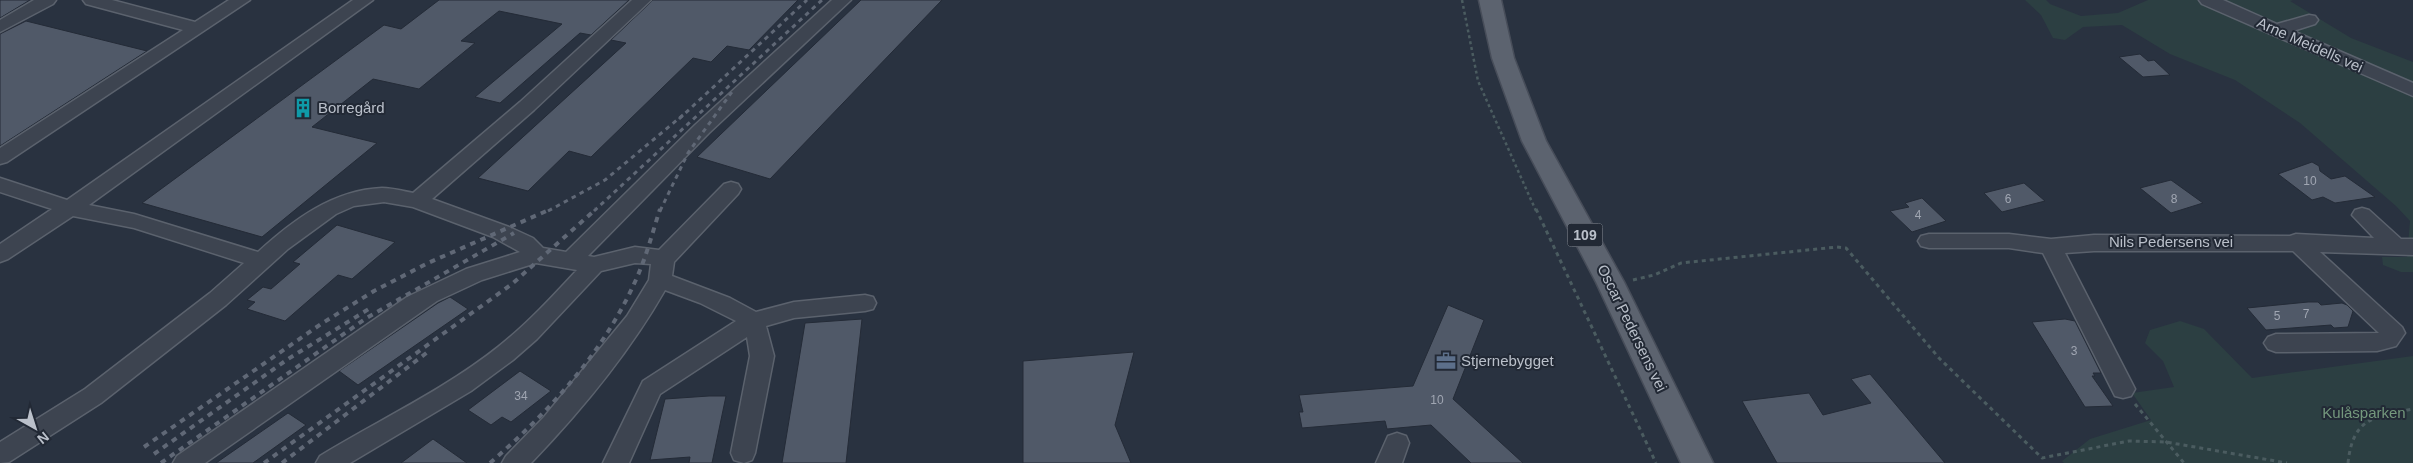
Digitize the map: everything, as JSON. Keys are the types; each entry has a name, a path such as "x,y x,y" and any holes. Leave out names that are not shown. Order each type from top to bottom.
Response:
{"main road":[{"name":"Oscar Pedersens vei","path":"1490,0 1503,58 1534,141 1610,282 1697,463"}],"street":[{"path":"0,27 48,0"},
{"path":"92,0 198,28"},
{"path":"0,157 241,0"},
{"path":"0,254 70,208 364,0"},
{"path":"417,201 527,106 642,0"},
{"path":"570,261 702,129 842,0"},
{"name":"Arne Meidells vei","path":"2208,0 2413,90"},
{"path":"2276,30 2308,20"},
{"path":"0,186 70,208 134,221 200,240 261,261"},
{"path":"515,463 553,424 611,355 635,322 661,270 731,189"},
{"path":"0,455 93,396 218,299 280,244 329,209 350,199 384,195 417,201 501,232 525,243 536,255"},
{"path":"2362,215 2404,246"},
{"name":"Nils Pedersens vei","path":"1929,241 2009,241 2051,247 2094,242 2296,242 2404,246"},
{"path":"2276,343 2377,342 2388,340 2394,333 2296,242"},
{"path":"2051,247 2124,389"},
{"path":"186,463 442,287 536,255 594,265 635,255 652,256 661,270 688,289 725,306 752,322 760,343 762,356 743,453"},
{"path":"329,463 506,354 545,317 594,265"},
{"path":"616,463 651,388 752,322 794,310 865,303"}],"path":[{"path":"1462,0 1478,81 1516,168 1656,463"},
{"path":"1610,282 1640,280 1681,263 1836,247 1846,248 1858,260 1938,358 2042,458 2128,441 2166,442 2287,463"},
{"path":"2124,389 2184,463"},
{"path":"2348,463 2350,450 2358,428 2376,418 2413,409"}],"green space":[{"path":"2025,0 2046,0 2050,4 2081,16 2118,13 2148,0 2293,0 2290,1 2351,38 2413,62 2413,272 2401,272 2383,265 2382,257 2407,257 2410,221 2396,206 2300,123 2235,80 2170,54 2122,25 2083,27 2065,40 2053,38 2041,15"},
{"name":"Kulåsparken","path":"2180,321 2204,329 2252,378 2413,356 2413,463 2064,463 2062,461 2090,439 2151,420 2132,393 2174,387 2163,361 2145,343 2150,330"}],"building":[{"path":"0,0 30,0 0,18"},
{"name":"Borregård","path":"439,0 629,0 591,35 580,33 500,103 475,97 562,24 499,11 461,41 475,43 419,89 373,79 312,127 377,143 262,237 142,203 384,25 401,29"},
{"path":"653,0 798,0 749,50 727,46 711,62 693,58 591,157 569,151 528,191 478,178 626,43 611,40"},
{"path":"861,0 942,0 770,179 697,157"},
{"path":"26,21 147,51 0,146 0,34"},
{"path":"2140,54 2148,61 2154,60 2170,75 2143,77 2119,57"},
{"path":"2312,162 2319,166 2320,171 2331,179 2345,176 2375,197 2335,203 2323,197 2312,200 2278,174"},
{"path":"2171,180 2203,203 2171,213 2140,188"},
{"path":"2024,183 2045,201 2002,212 1984,193"},
{"path":"1922,198 1946,221 1912,232 1890,211 1909,207 1905,203"},
{"path":"337,225 395,242 352,279 338,275 285,321 247,309 255,302 247,300 263,287 271,289 300,264 293,262"},
{"path":"450,297 468,309 358,385 339,371 438,303"},
{"path":"2318,302 2321,305 2342,303 2347,305 2353,311 2348,327 2334,328 2331,325 2266,330 2247,308"},
{"name":"Stjernebygget","path":"1448,305 1484,320 1453,399 1523,463 1471,463 1431,425 1387,429 1385,421 1302,428 1299,412 1303,412 1299,395 1413,386"},
{"path":"862,319 846,463 782,463 805,323"},
{"path":"2065,319 2075,321 2101,373 2093,373 2095,376 2092,376 2113,406 2085,407 2032,322"},
{"path":"1134,352 1115,425 1131,463 1023,463 1023,361"},
{"path":"520,371 551,391 511,422 502,417 491,425 468,410"},
{"path":"1870,374 1945,463 1777,463 1742,401 1809,393 1823,415 1871,403 1851,379"},
{"path":"726,396 712,463 689,463 690,457 650,460 665,399"},
{"path":"288,413 306,425 253,463 216,463"},
{"path":"433,439 467,463 401,463"}],"railway":[{"path":"679,119 807,0"},
{"path":"594,211 822,0"},
{"path":"660,211 688,153 734,89"},
{"path":"548,211 605,180 683,115"},
{"path":"144,447 321,324 374,291 428,263 551,209"},
{"path":"264,463 512,284 596,209"},
{"path":"490,463 513,443 555,400 575,377 610,329 638,275 660,209"},
{"path":"161,463 365,319 514,233"},
{"path":"154,454 288,359 372,307"},
{"path":"282,463 429,351"}],"place":[{"name":"Borregård","path":"303,108"},
{"name":"Stjernebygget","path":"1446,361"}]}
